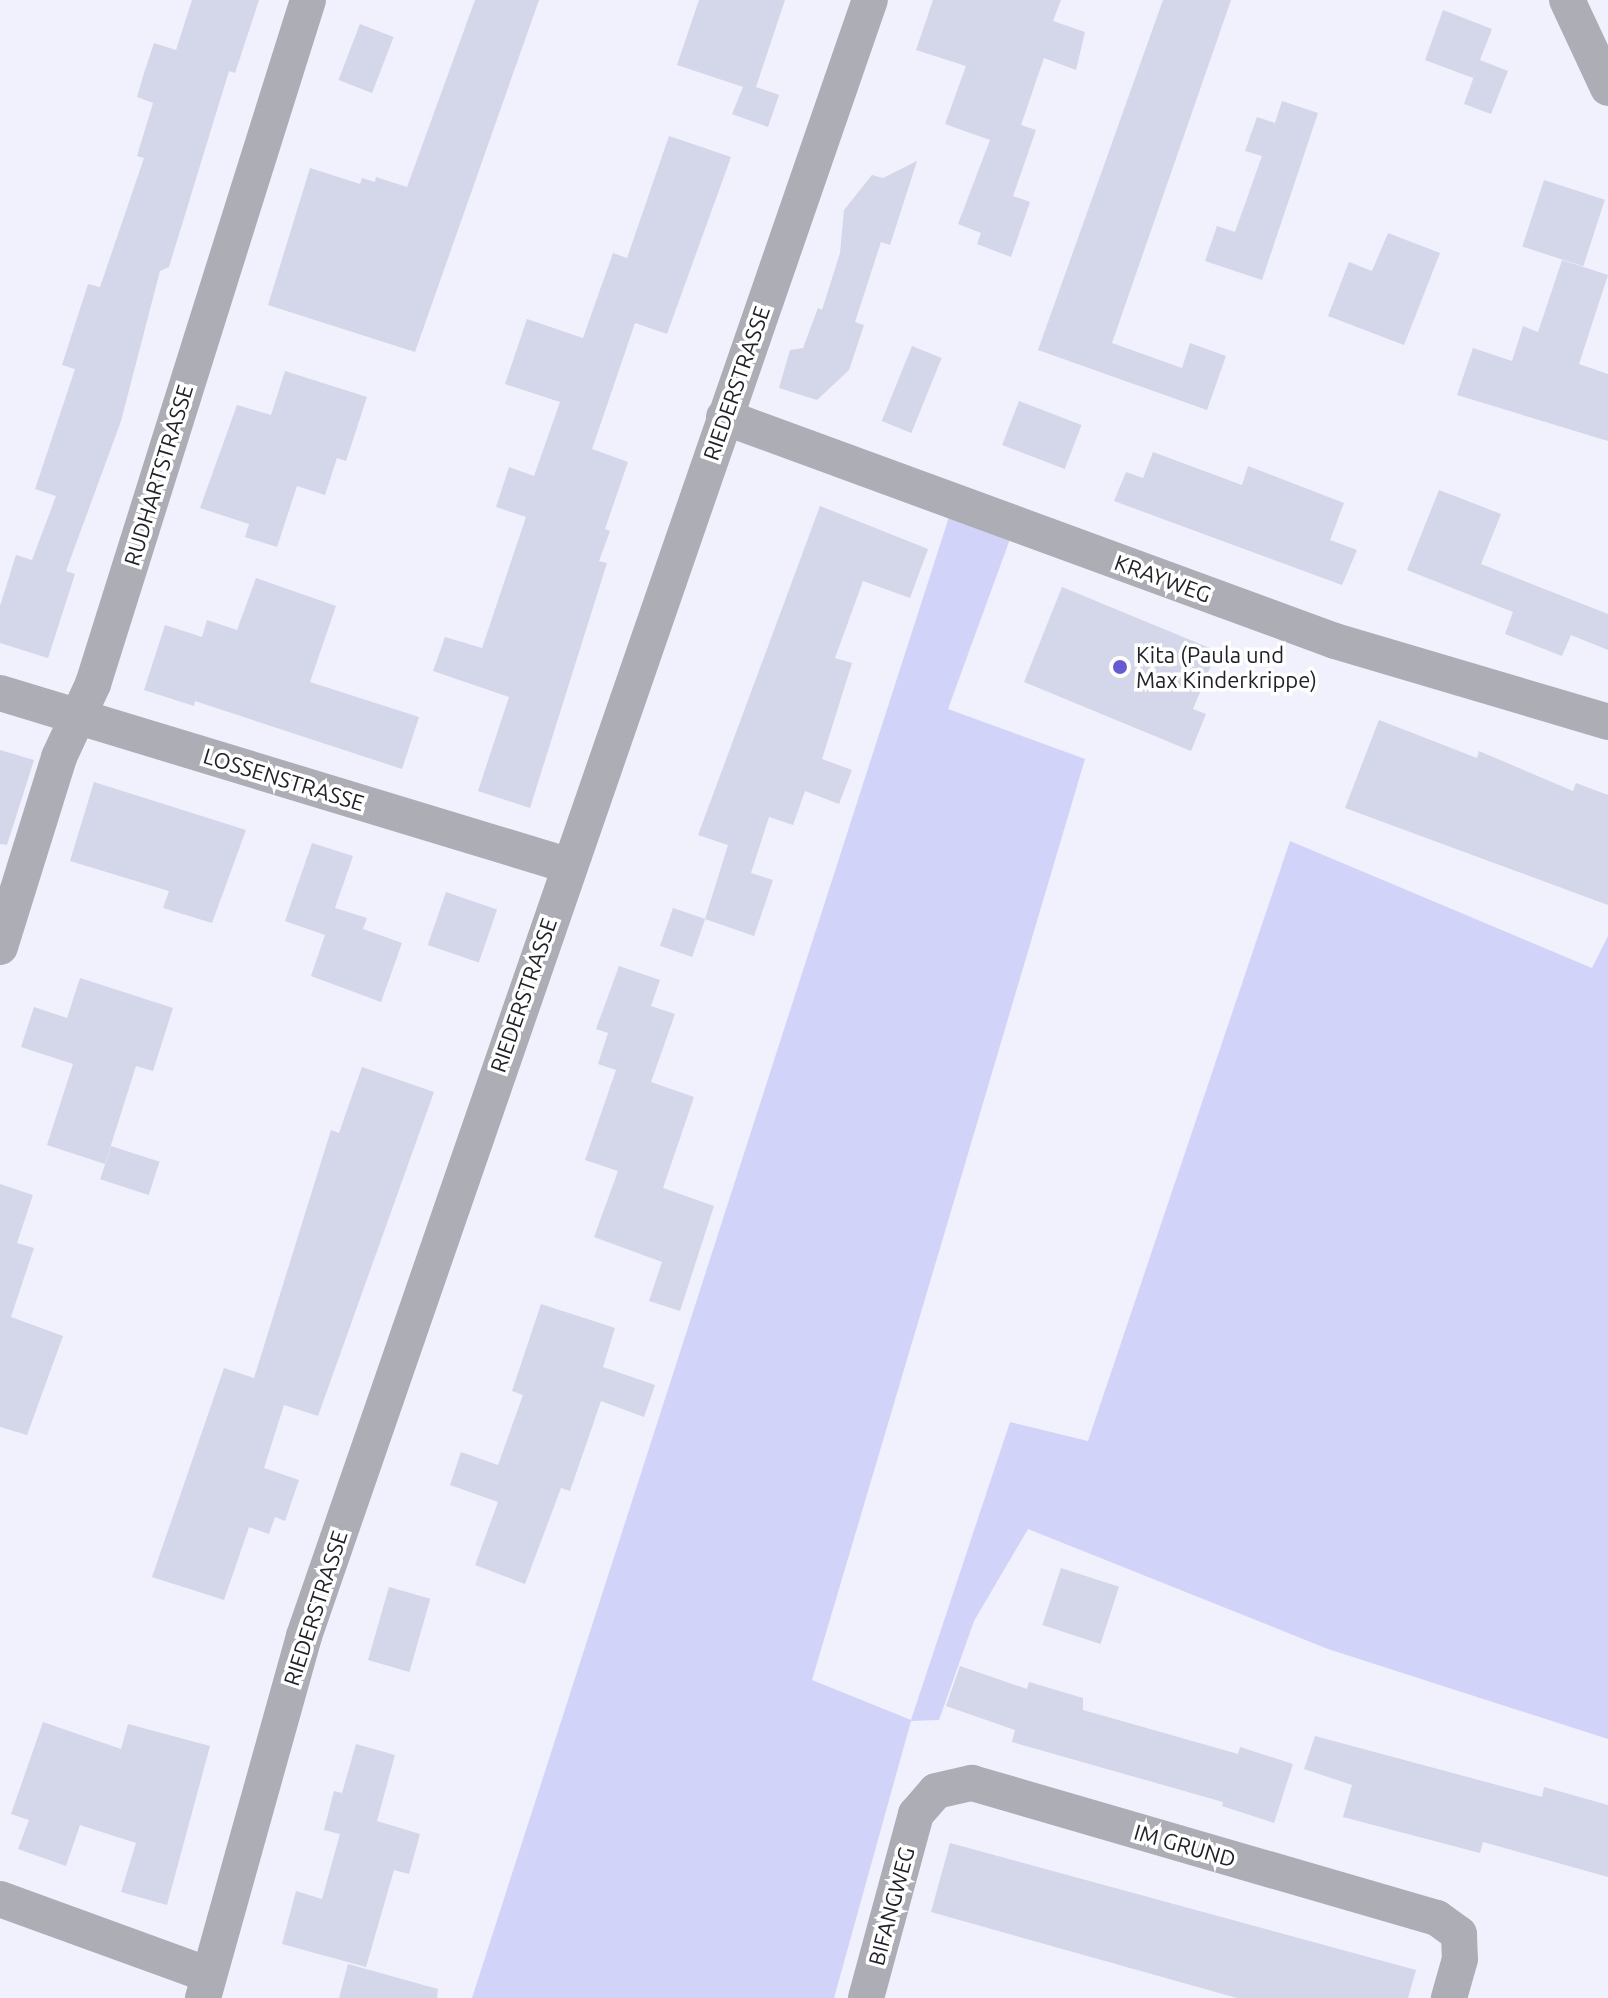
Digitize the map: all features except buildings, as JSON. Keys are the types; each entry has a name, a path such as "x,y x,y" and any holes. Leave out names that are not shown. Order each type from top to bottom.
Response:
{"street":[{"name":"RUDHARTSTRASSE","path":"0,947 59,757 79,716 308,0"},
{"name":"RIEDERSTRASSE","path":"206,1986 304,1636 567,865 870,0"},
{"path":"1567,0 1608,88"},
{"name":"KRAYWEG","path":"724,417 1335,641 1608,722"},
{"name":"LOSSENSTRASSE","path":"0,693 567,865"},
{"name":"IM GRUND","path":"916,1814 936,1791 972,1783 1437,1918 1459,1934 1460,1959 1449,1998"},
{"name":"BIFANGWEG","path":"866,1998 916,1814"},
{"path":"0,1899 206,1986"}],"shaded area":[{"path":"949,517 1010,539 948,709 1085,759 812,1680 911,1720 1010,1422 1088,1441 1290,841 1592,968 1608,936 1608,1739 1328,1649 1028,1529 974,1621 939,1720 911,1721 834,1998 472,1998"}],"place":[{"name":"Kita (Paula und Max Kinderkrippe)","path":"1120,667"}]}
